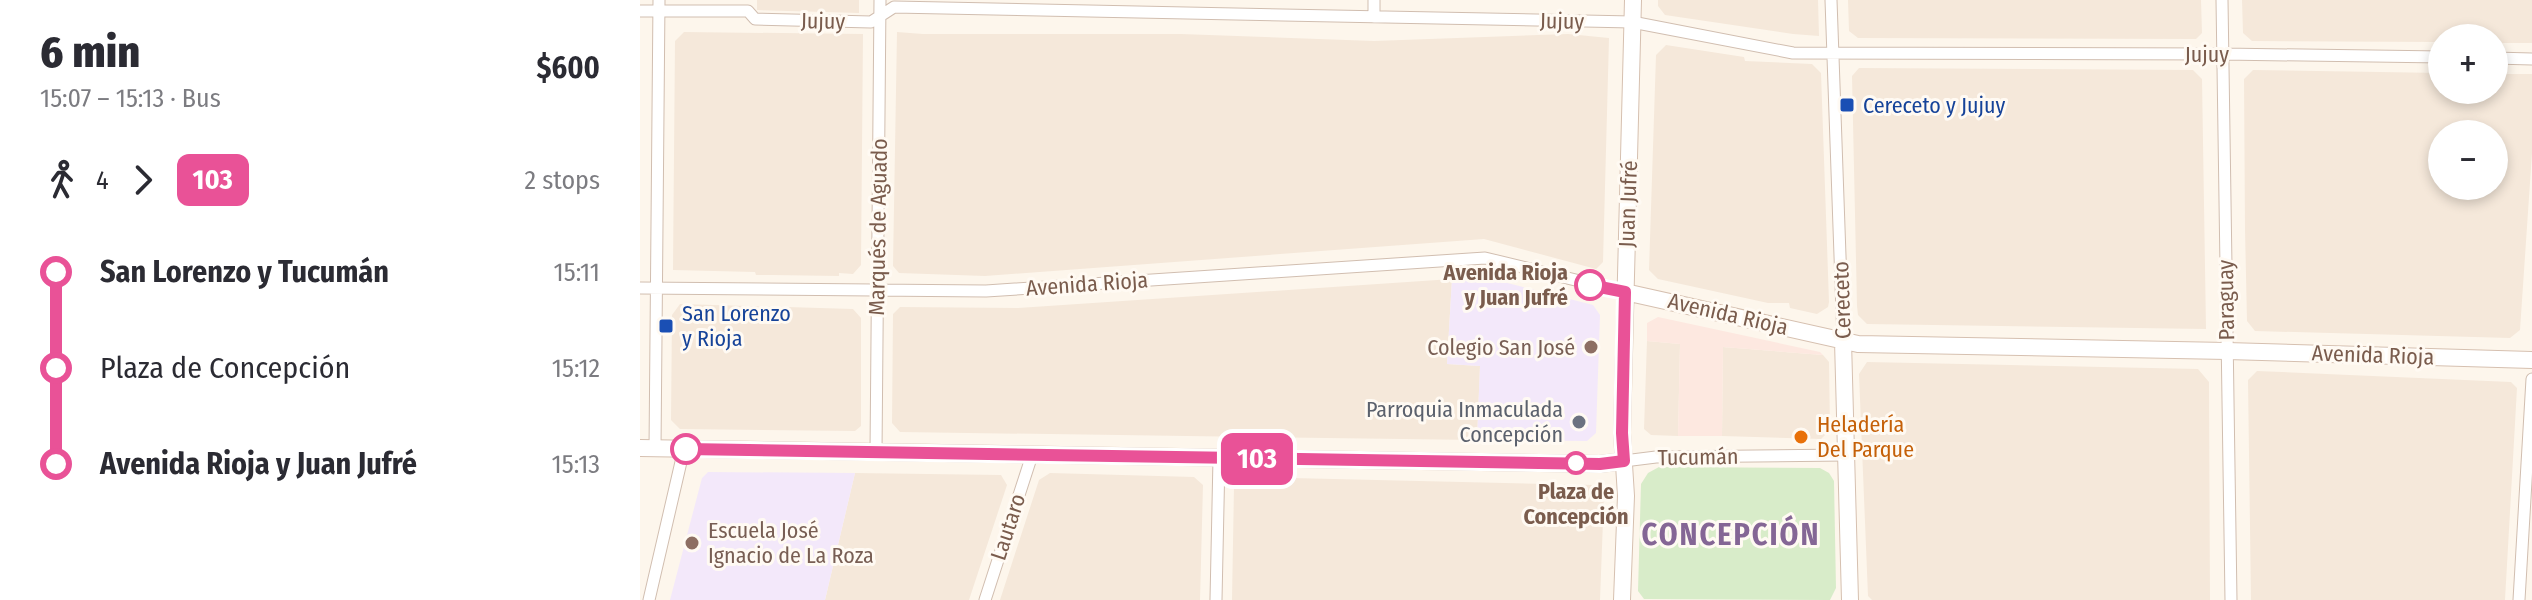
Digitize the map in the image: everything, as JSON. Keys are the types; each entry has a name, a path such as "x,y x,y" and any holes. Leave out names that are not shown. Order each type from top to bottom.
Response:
{"main road":[{"name":"Juan Jufré","path":"1622,600 1626,496 1622,433 1633,0"},
{"name":"Avenida Rioja","path":"1625,292 1858,344 2532,360"},
{"name":"Cereceto","path":"1843,341 1850,600"},
{"name":"Tucumán","path":"647,448 1600,464 1624,461"}],"street":[{"name":"Marqués de Aguado","path":"876,453 880,0"},
{"path":"1374,0 1374,17"},
{"name":"Cereceto","path":"1831,0 1843,341"},
{"name":"Paraguay","path":"2222,0 2231,600"},
{"name":"Jujuy","path":"640,11 659,5 748,11 755,19 871,22 894,7 1127,6 1374,17 1632,22 1793,53 2428,57"},
{"path":"647,448 656,289 659,5"},
{"path":"2508,58 2532,59"},
{"name":"Avenida Rioja","path":"640,288 986,291 1485,258 1625,292"},
{"path":"2519,600 2528,524 2532,379"},
{"path":"649,600 684,449"},
{"name":"Lautaro","path":"985,600 1032,455"},
{"name":"Tucumán","path":"1624,461 1656,457 1845,455"},
{"path":"1216,600 1219,458"}],"shaded area":[{"path":"757,0 859,0 859,13 757,10"},
{"path":"1658,0 1818,0 1819,36 1665,15 1658,6"},
{"path":"1848,0 2201,0 2202,33 2196,39 1858,38 1849,31"},
{"path":"2242,0 2532,0 2532,43 2508,43 2508,24 2428,24 2428,42 2252,41 2243,33"},
{"path":"684,32 863,34 861,265 853,274 756,275 755,272 673,270 675,41"},
{"path":"897,32 1181,34 1374,41 1568,34 1609,38 1603,262 1596,269 1484,239 985,276 899,273 893,266"},
{"path":"1666,45 1744,57 1745,61 1812,64 1821,73 1829,302 1828,307 1817,314 1790,308 1789,303 1768,303 1658,279 1649,270 1656,55"},
{"path":"1859,68 2193,70 2202,79 2206,329 1867,324 1858,315 1857,306 1852,76"},
{"path":"2253,70 2428,73 2428,104 2508,104 2508,74 2532,74 2532,153 2520,330 2510,338 2255,331 2247,321 2244,79"},
{"path":"1484,277 1593,305 1600,315 1596,433 1587,441 1477,440 1480,366 1447,364 1452,279"},
{"path":"1452,279 1447,364 1480,366 1477,440 900,432 892,423 893,314 900,307 1018,308"},
{"path":"680,304 853,309 861,318 861,426 855,431 680,429 671,420 672,315"},
{"path":"1658,317 1823,355 1723,347 1722,436 1678,436 1680,344 1647,341 1647,323"},
{"path":"1647,341 1680,344 1678,436 1651,435 1644,429"},
{"path":"1723,347 1823,355 1829,362 1830,430 1821,439 1722,436"},
{"path":"1867,362 2198,369 2209,382 2210,600 1872,600 1868,596 1859,374"},
{"path":"2257,371 2511,382 2517,388 2505,600 2251,600 2248,380"},
{"path":"708,472 855,473 825,600 670,600 702,478"},
{"path":"855,473 1001,475 1007,485 969,600 825,600"},
{"path":"1050,473 1194,477 1203,485 1200,600 1000,600 1039,480"},
{"path":"1243,477 1595,485 1604,494 1600,600 1232,600 1234,486"}],"green space":[{"path":"1659,467 1820,468 1829,473 1834,481 1836,588 1830,600 1644,599 1638,591 1641,484 1648,473"}],"bus line":[{"name":"103","path":"686,449 1600,464 1624,461 1625,292 1590,285"}],"place":[{"name":"Cereceto y Jujuy","path":"1847,105"},
{"name":"Avenida Rioja y Juan Jufré","path":"1590,285"},
{"name":"San Lorenzo y Rioja","path":"666,326"},
{"name":"Colegio San José","path":"1591,347"},
{"name":"Parroquia Inmaculada Concepción","path":"1579,422"},
{"name":"Heladería Del Parque","path":"1801,437"},
{"name":"Plaza de Concepción","path":"1576,463"},
{"name":"Escuela José Ignacio de La Roza","path":"692,543"}],"district":[{"name":"CONCEPCIÓN","path":"1731,535"}]}
